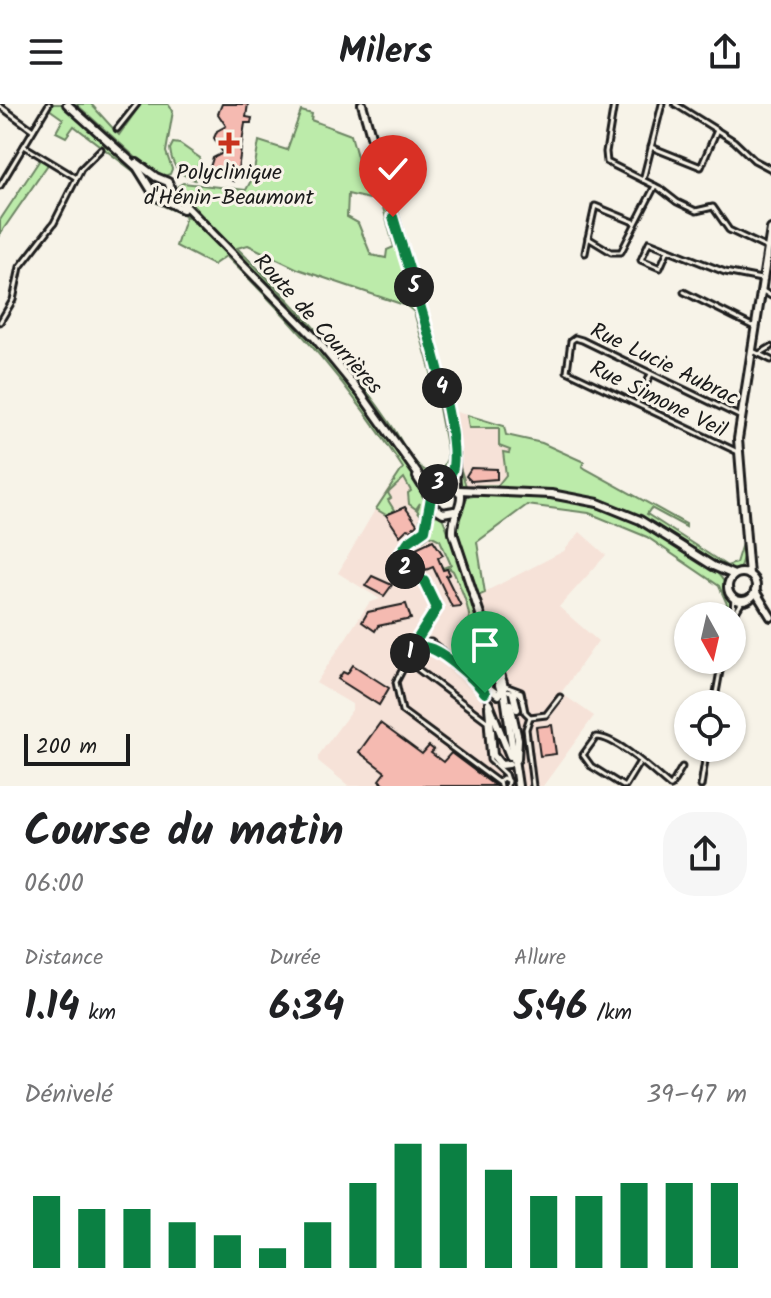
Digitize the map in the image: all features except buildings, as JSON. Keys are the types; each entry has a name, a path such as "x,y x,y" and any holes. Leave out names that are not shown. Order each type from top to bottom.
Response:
{"street":[{"path":"0,186 49,104"},
{"path":"69,104 160,180 171,184 172,192 163,199 155,196 137,167 69,104"},
{"path":"117,129 137,104"},
{"path":"362,104 439,375 461,500"},
{"path":"614,104 605,159 696,211 713,207 729,230 767,248"},
{"path":"643,180 662,104"},
{"path":"675,104 771,169"},
{"path":"0,106 33,130"},
{"path":"651,147 701,167 717,130"},
{"path":"24,146 75,177"},
{"path":"0,322 13,300 20,267 54,223 75,177 101,149"},
{"path":"152,188 160,180"},
{"path":"588,238 619,253 655,186"},
{"name":"Route de Courrières","path":"172,192 315,338 361,394 412,467 431,501"},
{"name":"Route de Courrières","path":"163,199 189,212"},
{"path":"585,253 595,206 634,222"},
{"path":"769,615 749,575 738,452 759,290 771,229"},
{"path":"668,250 660,268 641,260 649,242 725,272 761,279"},
{"path":"759,290 771,296"},
{"path":"684,292 754,327"},
{"name":"Rue Simone Veil","path":"575,338 571,341 567,371 738,452"},
{"name":"Rue Lucie Aubrac","path":"575,338 741,417"},
{"path":"759,354 771,347"},
{"path":"751,350 771,360"},
{"path":"636,405 651,374"},
{"path":"446,482 455,460"},
{"name":"Route de Courrières","path":"412,467 426,482 438,485"},
{"path":"507,783 505,774 490,760 487,721 404,658 437,608 426,584 396,560 408,542 423,532 438,485 446,482 458,488 484,491 551,494 619,510 655,527 713,566 749,575"},
{"path":"484,491 461,500 454,511 453,525 458,551 488,632 522,743 520,756"},
{"path":"431,501 441,513 492,661 506,690 518,786"},
{"path":"429,518 454,511"},
{"path":"728,585 746,553"},
{"path":"713,566 728,585 734,602"},
{"path":"745,600 755,591"},
{"path":"734,598 745,600 769,615"},
{"path":"416,644 431,642 481,679 489,677 492,661"},
{"path":"507,783 502,779 499,784 402,711 396,682 422,647 431,647 478,684 504,739 518,786"},
{"path":"408,654 410,662"},
{"path":"472,674 523,699 525,712 530,717"},
{"path":"530,717 546,715 560,697"},
{"path":"489,704 494,758 501,765 509,764"},
{"path":"510,704 518,742 518,786"},
{"path":"530,717 526,727 533,786"},
{"path":"639,763 624,786 586,762 583,755 593,740 601,736 628,751 671,786 682,767"},
{"path":"701,786 704,762"}],"shaded area":[{"path":"449,410 467,415 469,428 499,428 510,450 509,453 504,452 506,475 502,483 466,486 463,483"},
{"path":"403,469 423,504 467,601 564,551 580,532 606,555 559,607 598,641 561,693 594,716 543,786 349,786 318,761 318,756 352,710 352,704 316,683 369,603 380,599 338,573 386,491"}],"green space":[{"path":"52,104 63,104 138,171 152,197 188,217 278,303 355,391 427,494 429,509 420,533 420,520 423,518 417,510 420,503 416,509 409,504 408,493 411,491 404,478 388,493 394,510 386,515 376,509 403,468 321,357 226,256 213,265 176,246 186,216 155,202 137,174 74,126 66,137 56,132 63,119 49,109"},
{"path":"76,104 91,104 119,135 141,104 168,104 173,111 166,152 172,169 170,174 162,177 153,173"},
{"path":"301,111 312,114 311,120 351,135 369,199 348,194 347,217 358,223 371,255 386,258 387,250 394,247 382,204 388,205 440,390 448,429 450,460 446,479 428,481 418,471 389,425 332,351 285,299 177,193 178,186 183,183 246,190 253,177 259,141 287,150","holes":["248,245 298,269 407,306 414,312 435,387 447,451 441,471 430,473 418,465 338,355 237,248"]},
{"path":"173,143 180,144 200,158 195,180 181,172 172,161 170,149"},
{"path":"41,158 49,163 0,234 0,220"},
{"path":"467,415 504,426 506,435 542,443 584,462 582,466 586,469 686,524 686,527 651,508 647,514 727,566 736,563 744,537 745,551 739,570 732,573 643,518 599,501 554,494 462,488 457,481 457,458 466,486 498,485 506,475 503,452 509,453 510,450 499,446 499,428 469,428"},
{"path":"495,492 558,499 639,523 691,553 717,573 731,602 726,602 719,586 647,537 589,513 527,505 477,542 485,593 478,596 462,559 455,532 460,508 468,497"},
{"path":"440,515 456,555 484,649 467,636 465,625 470,624 468,611 453,571 449,568 438,573 440,564 443,568 451,565 440,540 430,535 423,540 419,538 433,516"}],"place":[{"name":"Polyclinique d'Hénin-Beaumont","path":"229,143"}],"route":[{"path":"393,217 439,375 455,460 448,480 432,492 425,530 408,542 396,560 424,581 437,608 408,654 414,659 422,647 431,647 467,674 485,693"}]}
